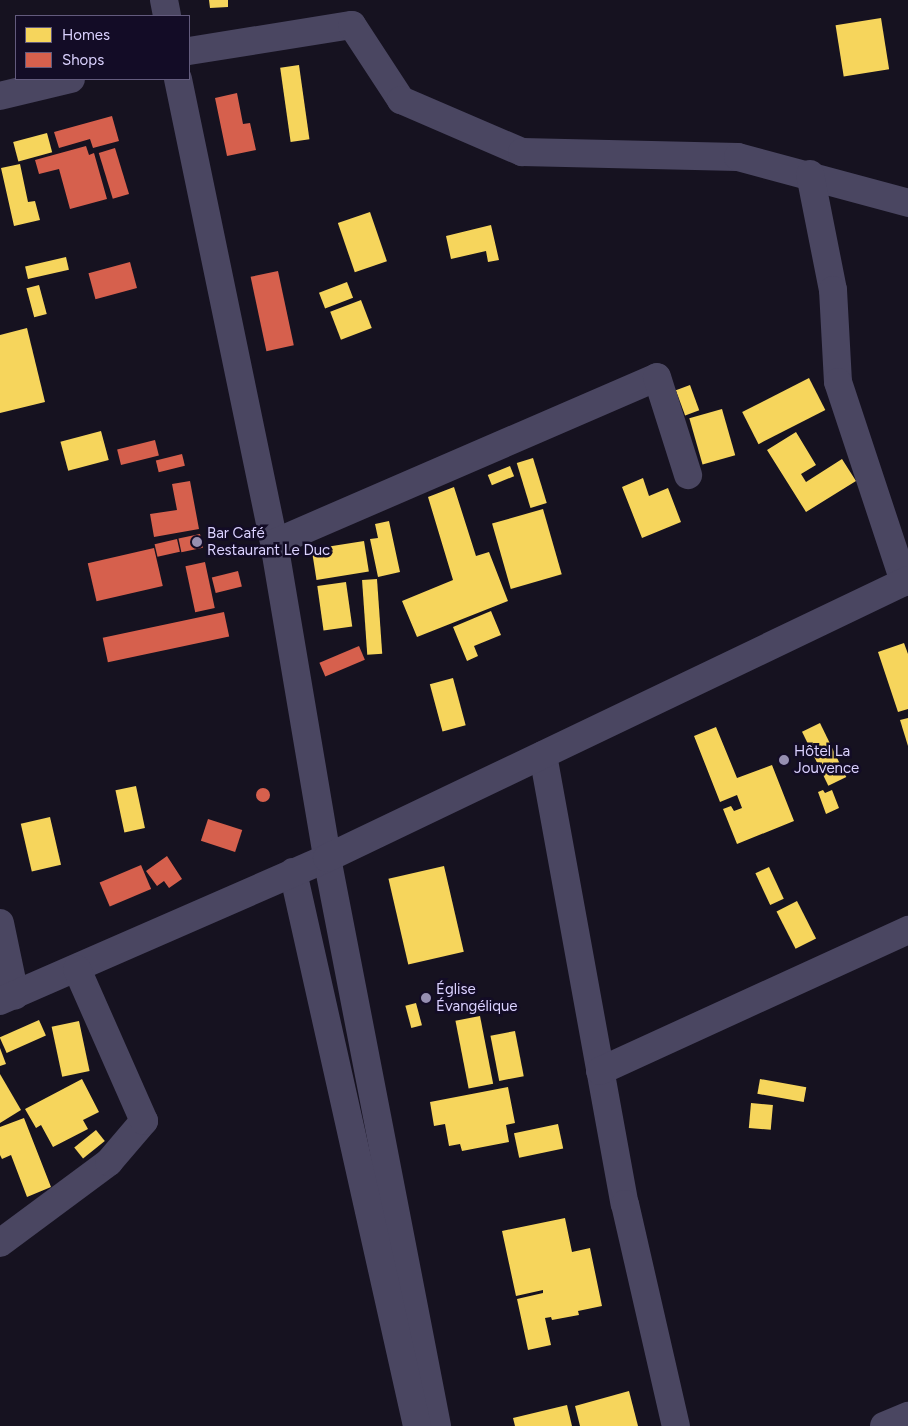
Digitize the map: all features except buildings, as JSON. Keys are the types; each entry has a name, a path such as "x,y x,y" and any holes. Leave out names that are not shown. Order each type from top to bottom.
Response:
{"street":[{"path":"164,0 167,15"},
{"path":"190,51 352,25 401,100 522,152 738,156 810,174 908,203"},
{"path":"0,96 67,80"},
{"path":"178,80 274,543 327,858 437,1426"},
{"path":"0,923 8,998 327,858 906,581 838,382 833,290 810,174"},
{"path":"274,543 656,377 688,475"},
{"path":"543,755 625,1204 676,1426"},
{"path":"293,872 417,1426"},
{"path":"600,1071 908,930"},
{"path":"0,1243 109,1162 144,1121 77,969"},
{"path":"884,1426 908,1416"}],"place":[{"name":"Bar Café Restaurant Le Duc","path":"197,542"},
{"name":"Hôtel La Jouvence","path":"784,760"},
{"name":"Église Évangélique","path":"426,998"}]}
